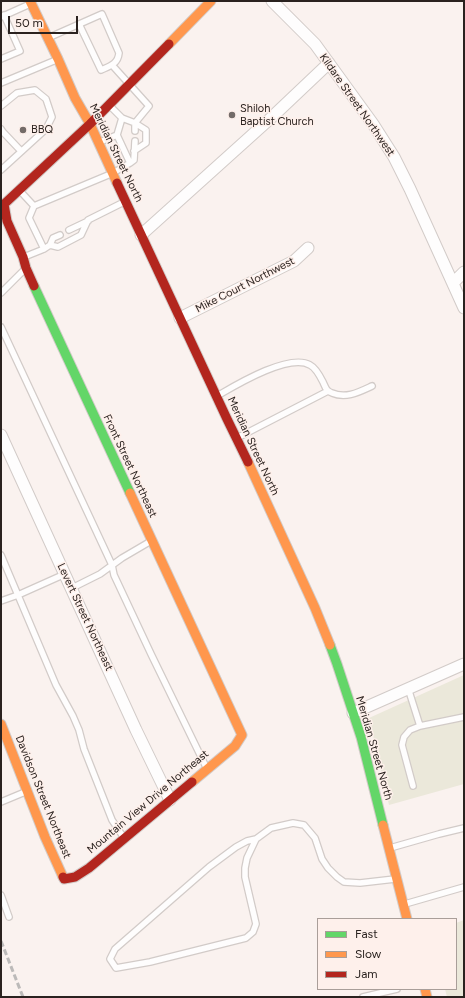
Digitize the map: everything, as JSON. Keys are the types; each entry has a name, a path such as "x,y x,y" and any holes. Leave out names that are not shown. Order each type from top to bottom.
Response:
{"street":[{"path":"2,204 90,124 211,1"},
{"name":"Kildare Street Northwest","path":"272,1 314,44 329,63 373,124 394,157 464,308"},
{"name":"Meridian Street North","path":"31,2 75,98 90,124 113,173 315,608 337,664 361,737 407,918"},
{"path":"141,235 272,117 329,63"},
{"name":"Front Street Northeast","path":"2,204 7,221 23,257 26,268 242,735"},
{"name":"Mike Court Northwest","path":"180,318 294,261 308,248"},
{"path":"453,283 464,272"},
{"name":"Levert Street Northeast","path":"1,434 136,730 170,800"},
{"path":"353,713 464,664"},
{"name":"Davidson Street Northeast","path":"1,724 45,837 64,879"},
{"name":"Mountain View Drive Northeast","path":"64,879 75,877 89,868 235,746 242,735"}],"lane":[{"path":"1,59 20,51 3,16 31,2"},
{"path":"48,38 79,24 102,14 119,53 118,59 112,65 101,70 79,24"},
{"path":"1,84 58,59"},
{"path":"112,65 150,106 135,123 135,131"},
{"path":"1,106 17,93 35,90 46,99 52,117 46,129 1,170"},
{"path":"108,105 122,118 135,123 146,130 146,143 134,151"},
{"path":"122,118 117,135 130,163"},
{"path":"1,129 21,151"},
{"path":"98,143 117,135"},
{"path":"44,248 29,218 34,206 113,173 130,163 134,160 135,141"},
{"path":"19,190 34,206"},
{"path":"69,230 126,201"},
{"path":"23,257 50,246 58,247 81,235 88,220"},
{"path":"50,246 53,238 60,235"},
{"path":"1,293 26,268"},
{"path":"1,327 112,566 114,575 207,769"},
{"path":"217,396 270,368 299,362 310,365 318,373 328,391 338,396 354,394 372,386"},
{"path":"237,438 328,391"},
{"path":"72,588 100,574 122,558 152,540"},
{"path":"1,554 56,685 79,730 84,749 112,820 125,838"},
{"path":"1,601 65,574"},
{"path":"408,688 420,726"},
{"path":"413,786 402,744 404,737 410,730 420,726 464,717"},
{"path":"1,802 27,791"},
{"path":"256,839 247,858 245,868 245,877 256,924 253,932 246,938 150,962 116,968 110,959 115,949 209,868 236,847 247,841 256,839 271,828 293,823 304,825 315,838 322,860 328,868 344,882 360,883 397,879"},
{"path":"389,848 464,828"},
{"path":"403,904 464,887"},
{"path":"1,896 9,917"},
{"path":"363,997 393,990"}],"shaded area":[{"path":"464,675 464,784 389,805 369,718"},
{"path":"464,920 464,997 447,997 445,990 457,990 457,923"}],"railway":[{"path":"1,941 23,997"}],"traffic: fast":[{"path":"34,286 130,493"},
{"path":"330,645 361,737 383,825"}],"traffic: slow":[{"path":"30,1 75,98 90,124 117,183"},
{"path":"169,44 211,1"},
{"path":"248,462 315,608 330,645"},
{"path":"130,493 242,735 235,746 192,782"},
{"path":"1,724 45,837 63,877"},
{"path":"383,825 407,918"},
{"path":"425,990 427,997"}],"traffic: jam":[{"path":"1,207 90,124 169,44"},
{"path":"117,183 248,462"},
{"path":"4,204 7,221 34,286"},
{"path":"63,877 64,879 75,877 89,868 192,782"}],"place":[{"name":"Shiloh Baptist Church","path":"232,115"},
{"name":"BBQ","path":"23,130"}]}
